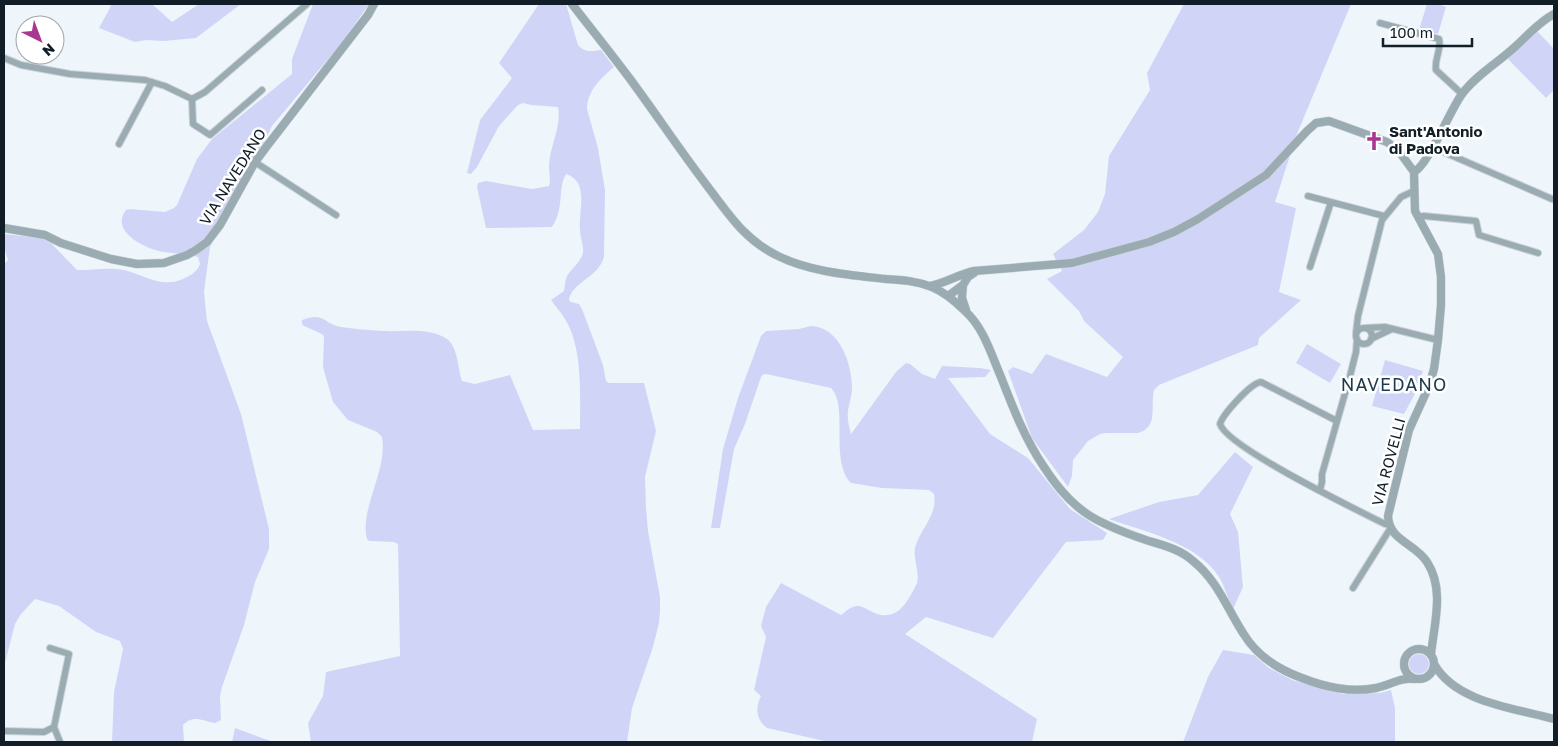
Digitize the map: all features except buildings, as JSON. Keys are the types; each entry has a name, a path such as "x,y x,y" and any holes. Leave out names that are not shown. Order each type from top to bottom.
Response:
{"street":[{"path":"192,99 206,92 307,4"},
{"name":"VIA NAVEDANO","path":"4,228 45,235 61,243 124,262 137,264 164,263 187,255 207,242 220,225 255,162 368,15 374,4"},
{"path":"572,4 632,82 678,149 742,231 756,244 794,264 865,276 918,282 948,296 977,323 1020,424 1044,468 1062,491 1085,514 1099,523 1176,550 1200,566 1218,588 1250,643 1273,666 1302,679 1334,687 1369,689 1400,679 1431,677 1446,681 1477,699 1554,719"},
{"path":"930,286 952,279 962,273 1072,263 1149,242 1174,232 1198,219 1266,175 1316,123 1329,121 1388,142 1398,150 1414,172 1418,170 1462,94 1536,26 1554,14"},
{"path":"1380,23 1439,38 1440,44 1435,65 1436,70 1462,94"},
{"path":"4,58 22,65 70,74 145,80 165,86 192,99"},
{"path":"119,144 152,82"},
{"path":"192,99 193,124 210,135 262,90"},
{"path":"1432,147 1552,199"},
{"path":"255,162 336,215"},
{"name":"VIA ROVELLI","path":"1414,172 1415,211 1433,244 1440,264 1441,305 1438,340 1429,386 1409,430 1388,516 1389,526 1395,535 1420,553 1432,571 1437,593 1431,654"},
{"path":"1320,490 1322,474 1356,352 1358,316 1384,216 1401,197 1414,191"},
{"path":"1308,196 1384,216"},
{"path":"1310,267 1331,202"},
{"path":"1418,217 1476,221 1479,235 1538,252"},
{"path":"948,296 963,285 968,277 979,271"},
{"path":"948,296 952,279"},
{"path":"963,285 962,298 967,312"},
{"path":"1356,336 1364,328 1385,327 1438,340"},
{"path":"1364,328 1371,333 1371,339"},
{"path":"1356,352 1371,339 1394,329"},
{"path":"1356,336 1364,344"},
{"path":"1337,421 1267,384 1257,383 1223,415 1220,424 1225,433 1272,465 1389,526"},
{"name":"VIA ROVELLI","path":"1353,588 1389,526"},
{"path":"1387,684 1399,673 1408,653 1429,640 1434,632"},
{"path":"50,648 69,654 54,727 60,742"},
{"path":"1418,648 1426,650 1431,654 1434,664 1446,681"},
{"path":"1403,663 1406,673 1415,679"},
{"path":"1424,678 1430,674 1434,664"},
{"path":"4,731 44,732 54,727"}],"shaded area":[{"path":"108,4 152,4 172,22 199,4 241,4 196,38 135,42 99,28 111,6"},
{"path":"313,4 369,4 344,40 272,126 237,198 210,247 204,292 207,321 241,414 269,529 269,549 255,582 244,625 222,687 220,696 221,720 215,723 198,719 187,722 183,725 184,742 112,742 114,692 123,649 120,641 96,632 59,606 35,599 21,614 15,624 4,667 4,264 8,260 4,247 4,234 41,238 51,243 77,270 119,269 162,282 178,281 193,273 200,264 198,257 159,251 137,242 125,231 122,225 122,218 126,210 130,209 165,212 177,205 197,159 212,139 292,74 292,59"},
{"path":"539,4 566,4 578,45 586,50 601,50 614,67 600,80 592,91 589,96 587,109 598,148 605,190 604,257 597,270 575,288 569,300 579,304 582,309 603,365 606,381 609,383 644,383 656,431 645,477 648,531 660,597 659,623 653,647 632,708 627,742 311,742 308,723 323,696 326,672 400,656 398,544 394,542 369,541 367,539 367,515 381,463 382,437 377,432 348,420 333,402 323,367 324,336 304,326 302,320 320,317 341,327 383,331 424,331 440,335 447,339 453,347 462,381 475,384 510,375 533,430 580,429 580,387 575,344 565,319 551,300 564,291 567,276 578,263 583,253 580,230 581,198 578,183 566,174 563,180 560,206 552,227 486,228 477,187 478,183 486,181 532,189 549,186 549,167 558,122 558,107 523,103 518,105 499,126 477,167 471,174 467,173 480,120 512,78 499,63"},
{"path":"1184,4 1351,4 1297,134 1275,202 1296,208 1279,292 1301,300 1259,338 1258,345 1159,385 1154,390 1151,421 1145,430 1138,433 1100,434 1088,441 1073,460 1072,476 1068,487 1032,438 1008,371 1013,367 1032,374 1046,354 1107,377 1123,357 1084,321 1079,311 1047,279 1062,271 1053,254 1084,230 1098,212 1105,194 1109,156 1150,90 1147,73"},
{"path":"1427,4 1438,4 1446,7 1438,34 1419,30"},
{"path":"1537,31 1554,49 1554,90 1546,98 1508,59"},
{"path":"811,326 821,328 830,333 837,340 847,358 852,388 848,408 848,422 851,434 896,372 906,363 922,374 935,379 942,366 991,370 985,377 948,378 990,434 1028,458 1070,509 1107,533 1103,540 1066,542 993,638 926,617 905,634 1037,719 1032,742 829,742 767,728 763,725 757,709 761,696 754,690 766,637 761,626 766,607 781,583 841,615 854,606 864,607 877,614 885,615 897,611 907,602 917,583 915,548 931,515 935,502 934,494 929,490 882,488 851,483 841,461 839,407 836,396 831,388 766,374 762,375 734,449 720,528 711,528 723,449 738,398 761,336 766,331 799,329"},
{"path":"1307,344 1341,364 1330,383 1296,363"},
{"path":"1385,360 1423,371 1417,390 1404,414 1372,406"},
{"path":"1235,452 1253,467 1230,514 1238,532 1243,587 1233,609 1219,577 1210,565 1198,555 1170,540 1109,519 1159,502 1198,495"},
{"path":"1223,650 1254,655 1269,668 1292,680 1343,694 1380,693 1391,690 1395,708 1395,742 1183,742 1208,677"},
{"path":"1419,654 1426,657 1429,664 1426,671 1419,674 1412,671 1409,664 1412,657"},
{"path":"235,728 273,742 232,742"}],"place":[{"name":"Sant'Antonio di Padova","path":"1374,141"}],"district":[{"name":"NAVEDANO","path":"1394,385"}]}
